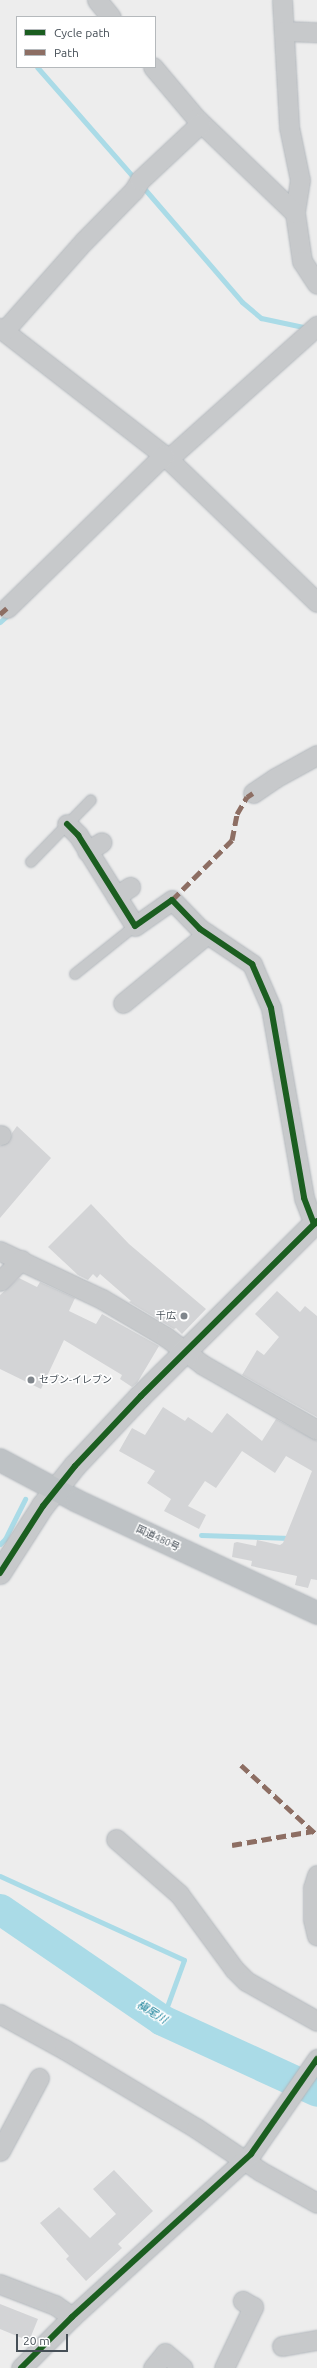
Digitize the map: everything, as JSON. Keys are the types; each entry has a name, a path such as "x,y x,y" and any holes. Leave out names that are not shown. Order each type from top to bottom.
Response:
{"highway":[{"name":"国道480号","path":"0,1460 57,1490 317,1613"}],"street":[{"path":"97,0 110,16"},
{"path":"282,0 289,128 300,180 295,213 302,261 317,284"},
{"path":"284,31 317,32"},
{"path":"154,68 201,123 295,213"},
{"path":"201,123 138,183 2,329 166,457 317,602"},
{"path":"7,608 166,457 317,326"},
{"path":"254,793 275,778 317,755"},
{"path":"0,1573 43,1506 75,1466 141,1396 316,1223 304,1198 270,1008 252,964 207,934 172,900 135,926 123,891 94,847 78,835 67,824"},
{"path":"122,1003 157,985 207,934"},
{"path":"0,1251 102,1299 186,1352 203,1365 317,1430"},
{"path":"0,1281 21,1260"},
{"path":"116,1839 180,1894 234,1969 246,1981 317,2021"},
{"path":"317,1875 313,1888 312,1919 317,1936"},
{"path":"0,2014 64,2049 196,2128 247,2156 317,2203"},
{"path":"21,2368 72,2317 247,2156 317,2058"},
{"path":"0,2151 39,2078"},
{"path":"0,2284 55,2305 72,2317"},
{"path":"224,2368 253,2307"},
{"path":"282,2346 317,2340"},
{"path":"153,2368 165,2353 183,2368"}],"lane":[{"path":"31,862 91,800"},
{"path":"76,974 135,926"}],"building":[{"path":"17,1126 51,1158 0,1218 0,1146 10,1141 12,1133"},
{"path":"91,1204 129,1244 206,1309 182,1334 176,1328 174,1329 129,1302 131,1301 100,1274 97,1278 93,1274 88,1280 78,1275 48,1247"},
{"path":"19,1278 37,1287 40,1282 75,1298 69,1311 96,1324 102,1314 159,1346 137,1383 132,1387 120,1379 122,1375 64,1340 41,1389 0,1369 0,1295"},
{"path":"277,1291 300,1312 305,1306 317,1316 317,1417 242,1375 257,1350 264,1355 279,1337 255,1314"},
{"path":"163,1407 185,1421 188,1417 212,1433 227,1413 262,1441 276,1419 317,1441 317,1580 311,1579 308,1588 295,1585 297,1576 251,1566 252,1561 232,1557 234,1543 237,1542 256,1546 257,1540 280,1545 283,1543 312,1471 286,1456 275,1473 242,1451 216,1488 205,1481 188,1506 206,1515 199,1529 164,1511 171,1499 147,1483 155,1471 119,1451 132,1428 145,1435"},
{"path":"114,2170 153,2211 118,2244 122,2248 86,2281 66,2259 69,2256 40,2223 59,2207 90,2238 116,2214 93,2189"},
{"path":"0,2304 38,2319 29,2341 0,2329"}],"waterway":[{"path":"38,68 136,180"},
{"path":"142,186 242,302 261,318 308,328"},
{"path":"0,622 11,612"},
{"path":"0,1544 5,1539 25,1499"},
{"path":"201,1535 290,1538"},
{"path":"0,1876 184,1960 162,2020"},
{"name":"槇尾川","path":"0,1909 162,2020 317,2091"}],"marked path":[{"path":"0,614 7,608"},
{"path":"172,900 232,840 237,814 247,797 253,793"},
{"path":"241,1765 317,1835"},
{"path":"232,1845 313,1831"}],"cycle path":[{"path":"67,824 78,835 135,926 172,900 200,929 252,964 271,1008 304,1198 314,1224"},
{"path":"0,1573 43,1506 75,1466 141,1396 317,1221"},
{"path":"21,2368 72,2317 251,2154 317,2059"}],"place":[{"name":"千広","path":"184,1316"},
{"name":"セブン-イレブン","path":"31,1380"}]}
